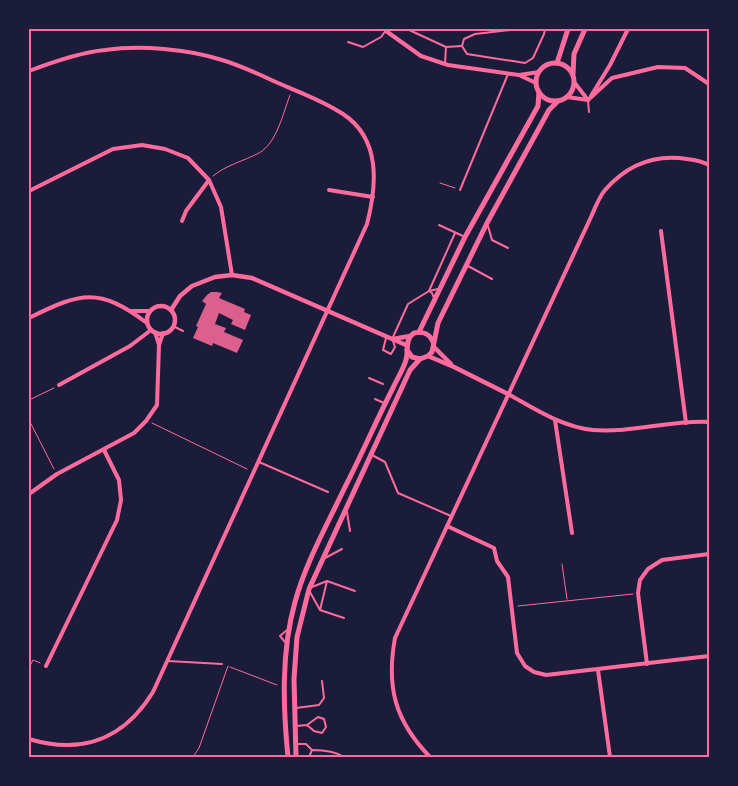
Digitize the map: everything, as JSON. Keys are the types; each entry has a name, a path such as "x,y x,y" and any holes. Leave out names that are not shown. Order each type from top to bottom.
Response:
{"main road":[{"path":"557,63 568,29"},
{"path":"296,757 294,679 298,637 309,589 410,370 420,359 428,356 434,345 438,323 487,223 549,110 558,101 567,97 574,88 574,54 585,29"},
{"path":"419,332 465,237 538,106 539,92 536,83 539,72 547,65 557,63 566,66 573,74"},
{"path":"539,92 547,99 558,101"},
{"path":"288,757 285,684 287,644 295,602 306,570 406,359 410,336 419,332 429,335 434,345"},
{"path":"407,347 412,357 420,359"}],"street":[{"path":"588,100 610,65 628,29"},
{"path":"386,30 421,56 445,64 519,75 539,72"},
{"path":"29,71 104,50 135,48 172,50 222,60 292,89 344,114 364,136 370,149 374,166 373,197 367,224 168,661 144,708 131,721 113,734 93,742 66,746 48,745 29,739"},
{"path":"588,100 612,78 658,67 685,68 709,84"},
{"path":"519,75 536,83"},
{"path":"574,82 588,100"},
{"path":"567,97 588,100"},
{"path":"29,191 113,149 142,145 165,149 188,158 210,180 221,206 232,275"},
{"path":"430,757 418,745 402,720 394,699 391,682 391,659 395,638 603,191 635,165 650,159 675,157 703,162 709,165"},
{"path":"182,221 186,211 210,180"},
{"path":"329,190 373,197"},
{"path":"661,231 686,423"},
{"path":"171,310 180,296 192,286 215,278 232,275 252,278 407,347"},
{"path":"29,318 72,299 95,297 110,300 132,311 147,323 159,345"},
{"path":"59,385 130,346 153,331 163,334 171,330 173,326 175,317 171,310 162,306 158,306 150,311 132,311"},
{"path":"147,323 150,311"},
{"path":"29,494 57,474 134,433 146,421 157,405 159,345 163,334"},
{"path":"392,339 410,336"},
{"path":"434,345 454,366"},
{"path":"428,356 454,366 555,420 592,430 618,430 709,422"},
{"path":"555,420 572,532"},
{"path":"46,666 117,520 121,500 119,480 104,450"},
{"path":"448,526 494,548 497,561 508,577 517,653 525,666 534,672 546,676 709,656"},
{"path":"647,664 638,593 640,580 648,569 662,560 709,554"},
{"path":"598,670 610,757"}],"lane":[{"path":"407,29 446,47 462,46"},
{"path":"520,29 475,34 464,39 462,46 467,54 525,62 533,58 545,29"},
{"path":"348,42 363,47 381,37 386,30"},
{"path":"445,64 446,47"},
{"path":"460,190 508,74"},
{"path":"588,100 589,112"},
{"path":"487,223 492,240 508,248"},
{"path":"439,225 465,237"},
{"path":"429,290 456,232"},
{"path":"466,265 492,279"},
{"path":"386,337 383,350 391,354 395,347 392,339 408,304 429,290 440,288"},
{"path":"429,290 434,300"},
{"path":"173,326 183,331"},
{"path":"369,378 383,384"},
{"path":"375,400 385,404"},
{"path":"370,454 385,462 398,493 452,516"},
{"path":"259,462 328,492"},
{"path":"346,507 350,531"},
{"path":"321,560 342,549"},
{"path":"320,610 327,581"},
{"path":"344,618 320,610 309,589 327,581 355,591"},
{"path":"168,661 222,664"},
{"path":"294,708 319,705 324,698 322,681"},
{"path":"294,726 307,725 318,717 324,719 326,726 322,733 314,731 307,725"},
{"path":"295,744 306,744 312,750 336,753 344,757"},
{"path":"309,757 312,750"}],"path":[{"path":"210,180 222,170 260,152 267,146 273,138 292,89"},
{"path":"440,183 460,190"},
{"path":"29,400 59,385"},
{"path":"29,420 57,474"},
{"path":"146,421 254,472"},
{"path":"562,564 567,600"},
{"path":"512,607 638,593"},
{"path":"29,668 33,660 46,666"},
{"path":"222,664 276,685 285,684"},
{"path":"193,757 199,748 228,666"}],"building":[{"path":"211,292 222,293 219,298 245,309 244,312 251,315 245,330 231,324 233,320 219,313 215,324 226,328 224,332 243,340 237,353 213,343 212,346 193,338 206,304 202,301"}]}
